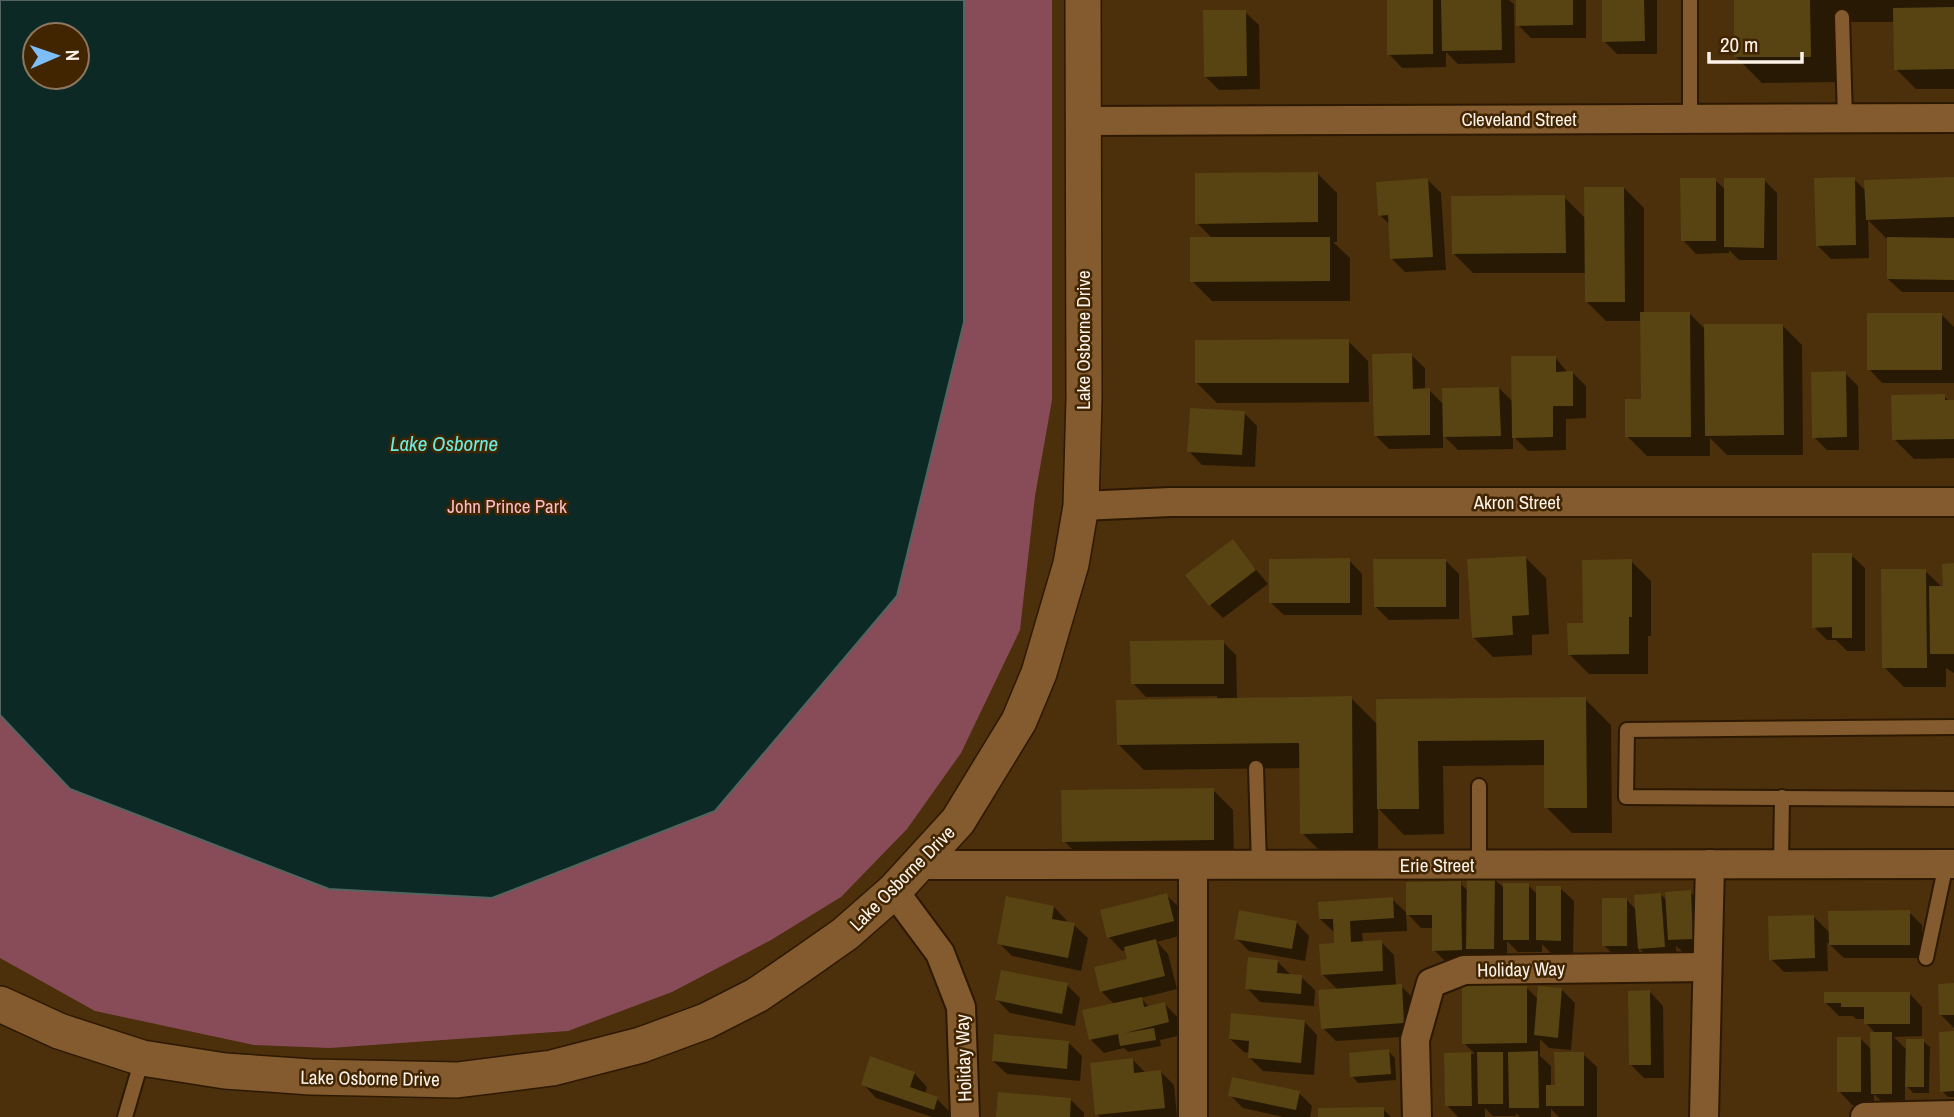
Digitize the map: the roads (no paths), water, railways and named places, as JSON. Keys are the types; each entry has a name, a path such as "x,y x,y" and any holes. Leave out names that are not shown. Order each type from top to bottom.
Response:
{"street":[{"name":"Lake Osborne Drive","path":"0,1004 59,1031 142,1058 225,1071 324,1078 457,1080 552,1068 641,1045 706,1021 747,1000 845,934 894,891 958,821 1019,721 1039,673 1071,564 1081,506 1084,399 1083,0"},
{"name":"Cleveland Street","path":"1084,121 1954,118"},
{"name":"Akron Street","path":"1081,506 1184,502 1954,502"},
{"path":"1704,1117 1710,864"},
{"name":"Erie Street","path":"920,865 1950,864"},
{"path":"1193,865 1193,1117"},
{"name":"Holiday Way","path":"894,891 940,953 961,1007 965,1117"},
{"name":"Holiday Way","path":"1417,1117 1415,1040 1431,983 1464,970 1707,967"},
{"path":"1865,1117 1954,1115"}],"lane":[{"path":"1690,0 1690,118"},
{"path":"1842,17 1845,118"},
{"path":"1954,727 1627,730 1626,797 1954,799"},
{"path":"1256,768 1259,865"},
{"path":"1479,786 1479,864"},
{"path":"1781,864 1782,797"},
{"path":"1926,958 1950,864"},
{"path":"125,1117 142,1058"}],"water":[{"name":"Lake Osborne","path":"0,0 964,0 964,322 897,596 715,811 492,898 329,889 70,789 0,715"}],"park label":[{"name":"John Prince Park","path":"507,506"}]}
